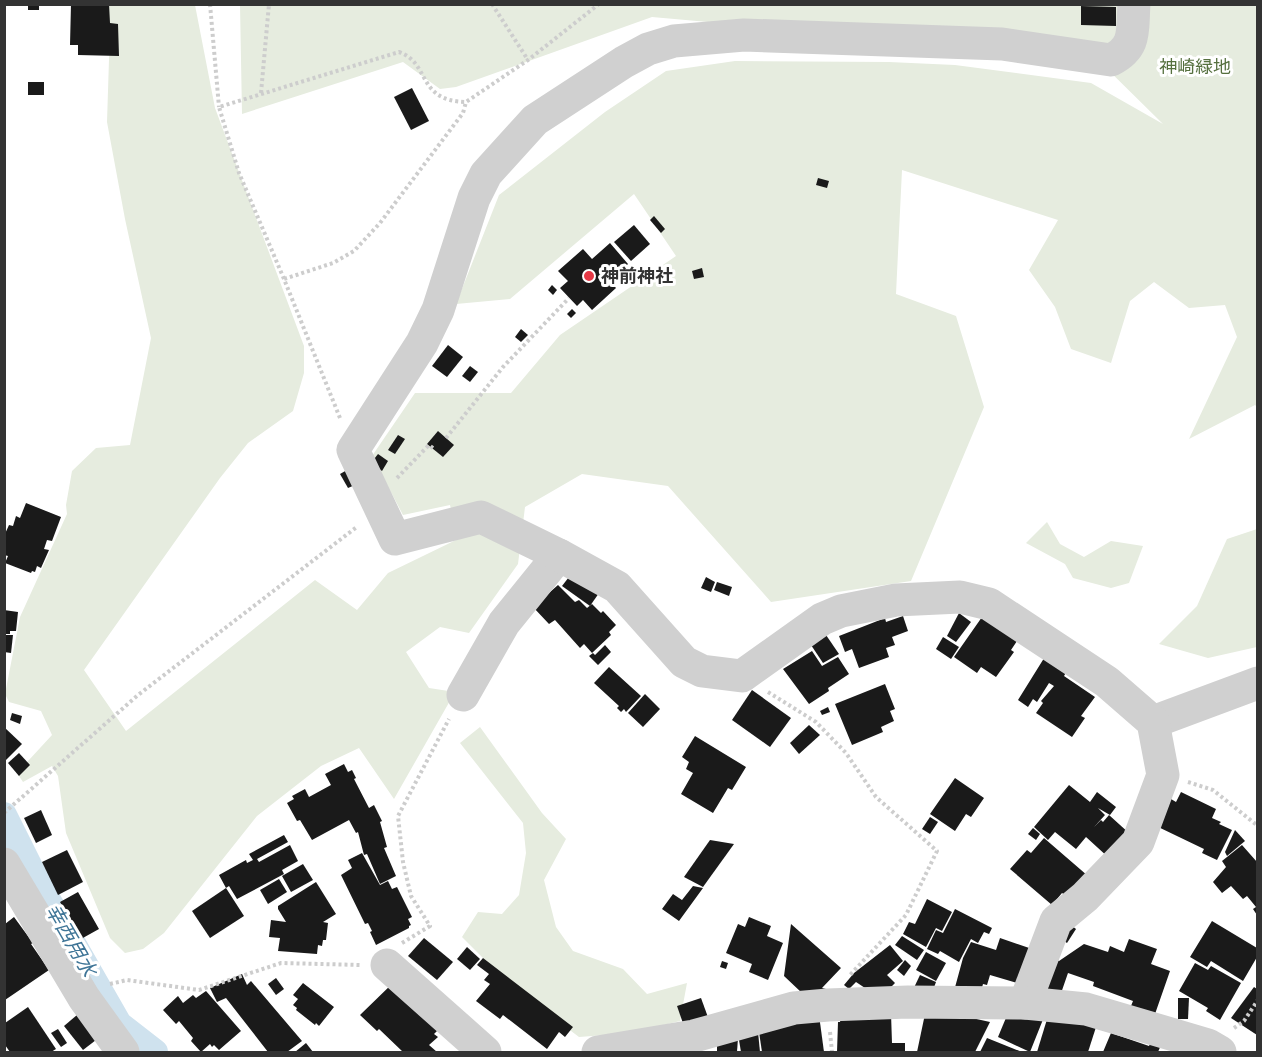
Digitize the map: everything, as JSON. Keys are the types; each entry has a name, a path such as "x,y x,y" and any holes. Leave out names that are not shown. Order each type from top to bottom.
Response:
{"street":[{"path":"1025,1003 1056,921 1085,897 1138,842 1163,775 1153,722 1107,682 989,604 960,597 896,600 841,611 822,619 742,676 702,671 684,662 617,587 559,555 481,517 395,539 354,450 422,343 438,310 474,198 486,174 535,120 624,62 648,49 674,41 744,35 1002,44 1111,60 1122,54 1130,44 1134,4"},
{"path":"463,695 504,623 559,555"},
{"path":"1153,722 1257,683"},
{"path":"11,874 84,998 123,1053"},
{"path":"387,965 485,1053"},
{"path":"598,1053 694,1036 795,1008 908,1002 1025,1003 1086,1008 1208,1045 1220,1053"}],"path":[{"path":"210,4 219,107 239,173 354,450"},
{"path":"261,94 269,4"},
{"path":"492,4 528,60"},
{"path":"284,279 333,263 354,251 380,223 463,113 466,102 528,60 598,4"},
{"path":"219,107 399,52 412,59 434,93 449,100 466,102"},
{"path":"446,438 503,367 569,298"},
{"path":"403,472 429,445 435,450"},
{"path":"7,812 138,695 380,509"},
{"path":"742,676 816,722 846,753 876,797 937,851 906,915 857,966 828,1005"},
{"path":"105,986 127,980 199,990 281,963 387,965 389,952 430,926 411,896 403,862 398,816 463,695"},
{"path":"1163,775 1213,790 1257,826"}],"green space":[{"name":"神崎緑地","path":"107,5 195,5 215,108 304,346 304,373 293,411 248,443 220,478 84,670 126,731 315,580 357,610 388,573 458,539 450,505 403,515 372,456 415,393 511,393 560,335 676,256 634,194 510,299 456,304 499,195 605,112 666,71 735,61 955,65 1091,83 1163,124 1094,56 652,17 456,87 440,89 403,62 242,114 240,5 1257,5 1257,407 1255,405 1189,439 1237,337 1225,305 1189,308 1154,282 1130,301 1111,363 1071,349 1055,307 1029,270 1058,220 902,170 896,294 956,316 984,407 911,581 771,602 668,486 582,474 525,507 518,564 469,633 440,627 406,652 429,688 455,692 394,799 359,748 321,766 257,816 164,933 143,949 125,953 110,938 66,833 58,776 52,766 23,782 17,773 52,735 41,711 9,702 5,694 20,617 67,514 66,505 72,471 96,448 130,445 151,338 107,122 110,28"},
{"path":"1047,522 1060,544 1084,557 1111,541 1143,546 1129,583 1111,588 1073,578 1065,564 1026,543"},
{"path":"1257,529 1257,647 1208,658 1159,644 1197,606 1227,539"},
{"path":"480,727 542,813 566,839 544,880 556,927 573,951 623,969 647,994 687,983 680,1021 631,1033 579,1037 508,983 462,937 478,912 502,914 519,895 526,853 523,823 460,743"}],"building":[{"path":"28,4 39,4 39,10 28,10"},
{"path":"71,4 109,4 110,23 118,24 119,56 78,55 78,45 70,45"},
{"path":"1081,6 1116,7 1116,26 1081,25"},
{"path":"28,82 44,82 44,95 28,95"},
{"path":"412,88 429,121 411,130 394,97"},
{"path":"818,178 829,181 827,188 816,185"},
{"path":"654,216 665,229 661,233 650,220"},
{"path":"634,225 650,244 631,261 614,242"},
{"name":"神前神社","path":"610,243 628,264 610,281 616,288 592,310 583,300 577,306 560,288 568,281 558,271 583,249 592,259"},
{"path":"702,268 704,277 694,279 692,271"},
{"path":"552,285 557,290 553,295 548,290"},
{"path":"572,309 576,313 571,318 567,314"},
{"path":"521,329 528,335 521,342 515,337"},
{"path":"448,345 463,357 447,377 432,366"},
{"path":"470,366 478,372 470,382 462,376"},
{"path":"438,431 454,445 443,457 427,444"},
{"path":"398,435 405,439 395,454 388,450"},
{"path":"378,454 388,461 382,471 371,463"},
{"path":"347,470 355,485 348,488 340,474"},
{"path":"26,503 61,517 52,541 47,540 44,549 49,550 41,568 37,566 35,572 31,573 5,563 8,556 4,555 4,536 9,525 13,526 16,516 20,518"},
{"path":"572,573 599,593 590,606 562,586"},
{"path":"706,577 715,582 711,592 701,588"},
{"path":"717,582 732,587 729,596 714,590"},
{"path":"558,585 575,602 579,600 587,608 592,604 601,613 603,611 616,625 609,632 611,635 592,653 584,644 580,648 555,620 549,624 533,607"},
{"path":"4,610 18,612 16,631 10,631 10,634 4,634"},
{"path":"959,613 971,622 956,642 947,636"},
{"path":"903,616 908,631 892,637 895,645 886,648 889,657 859,668 852,649 845,652 839,636 885,618 886,622"},
{"path":"982,617 1017,641 1011,650 1014,652 996,677 981,667 977,673 954,657"},
{"path":"4,635 13,635 11,653 4,652"},
{"path":"826,635 839,654 823,663 811,645"},
{"path":"943,637 959,647 951,659 936,649"},
{"path":"605,645 611,652 598,665 589,656 593,653 595,655"},
{"path":"812,651 822,666 838,657 849,674 809,704 783,669"},
{"path":"1046,655 1068,669 1064,676 1095,697 1081,716 1085,718 1072,737 1036,713 1043,703 1041,701 1054,686 1049,683 1037,702 1033,699 1028,707 1018,700"},
{"path":"609,667 641,696 626,712 624,709 621,712 617,708 619,706 594,683"},
{"path":"885,684 895,709 890,711 894,721 881,727 883,732 852,745 835,704"},
{"path":"752,690 791,718 770,747 732,720"},
{"path":"645,694 660,709 643,727 628,713"},
{"path":"828,707 830,712 822,715 820,711"},
{"path":"12,713 22,716 20,724 10,720"},
{"path":"809,725 820,735 799,754 790,743"},
{"path":"4,727 22,744 4,762"},
{"path":"695,736 746,767 732,790 728,788 713,813 681,794 693,773 686,769 689,762 682,757"},
{"path":"19,753 30,765 19,776 8,763"},
{"path":"344,764 348,772 352,770 356,778 354,779 369,808 374,805 382,821 380,822 387,847 384,848 396,876 380,884 367,854 364,855 358,832 356,833 349,820 312,840 287,803 294,799 292,796 305,789 309,797 331,785 325,774"},
{"path":"955,778 984,798 971,817 966,814 955,831 930,814"},
{"path":"1069,785 1090,802 1097,792 1116,807 1110,815 1098,808 1105,815 1094,827 1109,815 1130,834 1109,858 1086,837 1076,849 1055,832 1048,840 1034,827"},
{"path":"1181,792 1216,809 1212,818 1232,830 1217,860 1202,853 1204,849 1152,824 1166,796 1176,802"},
{"path":"41,810 52,835 36,843 24,818"},
{"path":"930,817 938,822 930,834 922,829"},
{"path":"1033,828 1040,834 1036,840 1028,834"},
{"path":"1235,830 1245,841 1227,856 1225,852"},
{"path":"284,835 288,842 257,859 259,862 290,845 298,861 282,870 284,874 237,899 229,886 226,888 219,875 246,860 247,863 253,860 249,854"},
{"path":"1044,838 1088,876 1069,898 1062,893 1052,905 1010,869 1027,850 1031,853"},
{"path":"710,840 734,844 703,887 684,877"},
{"path":"1242,845 1257,862 1257,915 1253,909 1256,907 1247,896 1243,899 1231,886 1222,893 1213,882 1226,867 1222,861"},
{"path":"67,850 83,882 58,895 42,862"},
{"path":"362,853 380,885 388,881 392,889 397,887 412,917 408,919 411,925 409,928 376,945 368,923 365,924 341,875 352,868 348,860"},
{"path":"303,864 313,880 291,892 282,876"},
{"path":"279,879 287,892 268,904 260,890"},
{"path":"316,882 336,914 323,922 328,923 326,940 323,940 322,946 318,945 317,954 278,951 280,938 269,937 271,920 286,922 278,906"},
{"path":"693,886 703,888 679,921 662,909 673,894 682,900"},
{"path":"226,888 244,916 210,938 192,911"},
{"path":"78,892 99,929 81,939 64,915 67,914 60,902"},
{"path":"927,899 952,912 942,931 936,928 926,947 903,934 909,922 915,924"},
{"path":"955,909 992,928 989,934 984,932 978,943 971,939 959,962 940,951 938,954 927,949 936,930 943,933"},
{"path":"14,917 49,970 5,1000 5,924"},
{"path":"749,917 771,926 767,936 783,943 768,980 749,972 752,964 726,953 738,924 745,927"},
{"path":"1212,921 1257,948 1257,957 1243,981 1211,961 1207,967 1190,957"},
{"path":"1068,923 1076,929 1067,943 1058,937"},
{"path":"791,924 841,968 822,988 826,989 802,993 784,976"},
{"path":"902,936 924,950 917,960 895,945"},
{"path":"424,938 453,962 437,980 408,956"},
{"path":"1000,938 1038,951 1027,986 990,975 987,985 983,984 979,998 954,991 963,958 971,942 996,950"},
{"path":"1129,939 1157,949 1151,964 1170,971 1155,1014 1131,1006 1133,1001 1093,986 1094,982 1068,973 1059,999 1037,991 1048,956 1059,961 1084,944 1108,952 1110,946 1124,952"},
{"path":"890,945 903,961 887,975 895,983 880,998 856,982 849,989 844,985 854,973"},
{"path":"467,947 480,959 470,970 457,959"},
{"path":"926,952 946,963 936,981 916,970"},
{"path":"483,958 573,1027 565,1037 559,1032 547,1049 503,1015 500,1019 476,1001 490,984 484,980 489,974 477,965"},
{"path":"905,960 911,966 904,976 897,970"},
{"path":"722,961 728,963 726,969 720,967"},
{"path":"1195,963 1208,970 1211,966 1241,983 1220,1020 1206,1011 1208,1008 1179,991"},
{"path":"242,974 247,985 251,981 302,1041 287,1052 268,1052 226,998 217,1002 210,988"},
{"path":"920,975 936,982 929,1001 911,994"},
{"path":"276,978 284,989 276,995 268,984"},
{"path":"395,981 442,1026 434,1034 438,1037 429,1045 437,1052 403,1052 360,1015"},
{"path":"303,983 334,1007 319,1026 296,1010 297,1008 293,1005 298,999 293,995"},
{"path":"1254,987 1257,989 1257,1035 1231,1018"},
{"path":"206,991 241,1031 219,1050 210,1044 201,1052 179,1021 176,1024 163,1010 178,996 183,1003 193,995 196,998"},
{"path":"701,998 709,1020 685,1029 677,1006"},
{"path":"1178,998 1189,998 1188,1019 1178,1019"},
{"path":"28,1007 56,1049 51,1052 10,1052 5,1045 5,1023"},
{"path":"891,1013 892,1043 905,1043 905,1052 837,1052 838,1022 841,1016"},
{"path":"1008,1013 1044,1017 1030,1052 998,1037"},
{"path":"925,1014 962,1019 963,1016 990,1022 975,1052 917,1052"},
{"path":"77,1015 96,1040 83,1050 64,1026"},
{"path":"819,1015 824,1052 762,1052 759,1032"},
{"path":"1048,1016 1097,1024 1088,1052 1037,1052"},
{"path":"58,1029 67,1043 61,1047 51,1033"},
{"path":"758,1032 760,1052 741,1052 738,1034"},
{"path":"1111,1033 1149,1046 1151,1042 1161,1045 1158,1052 1103,1052"},
{"path":"717,1037 738,1038 737,1052 717,1052"},
{"path":"987,1038 1022,1052 980,1052"},
{"path":"306,1043 313,1052 295,1052"}],"waterway":[{"name":"幸西用水","path":"4,815 36,879 119,1024 155,1052"}],"place":[{"name":"神前神社","path":"589,276"}]}
